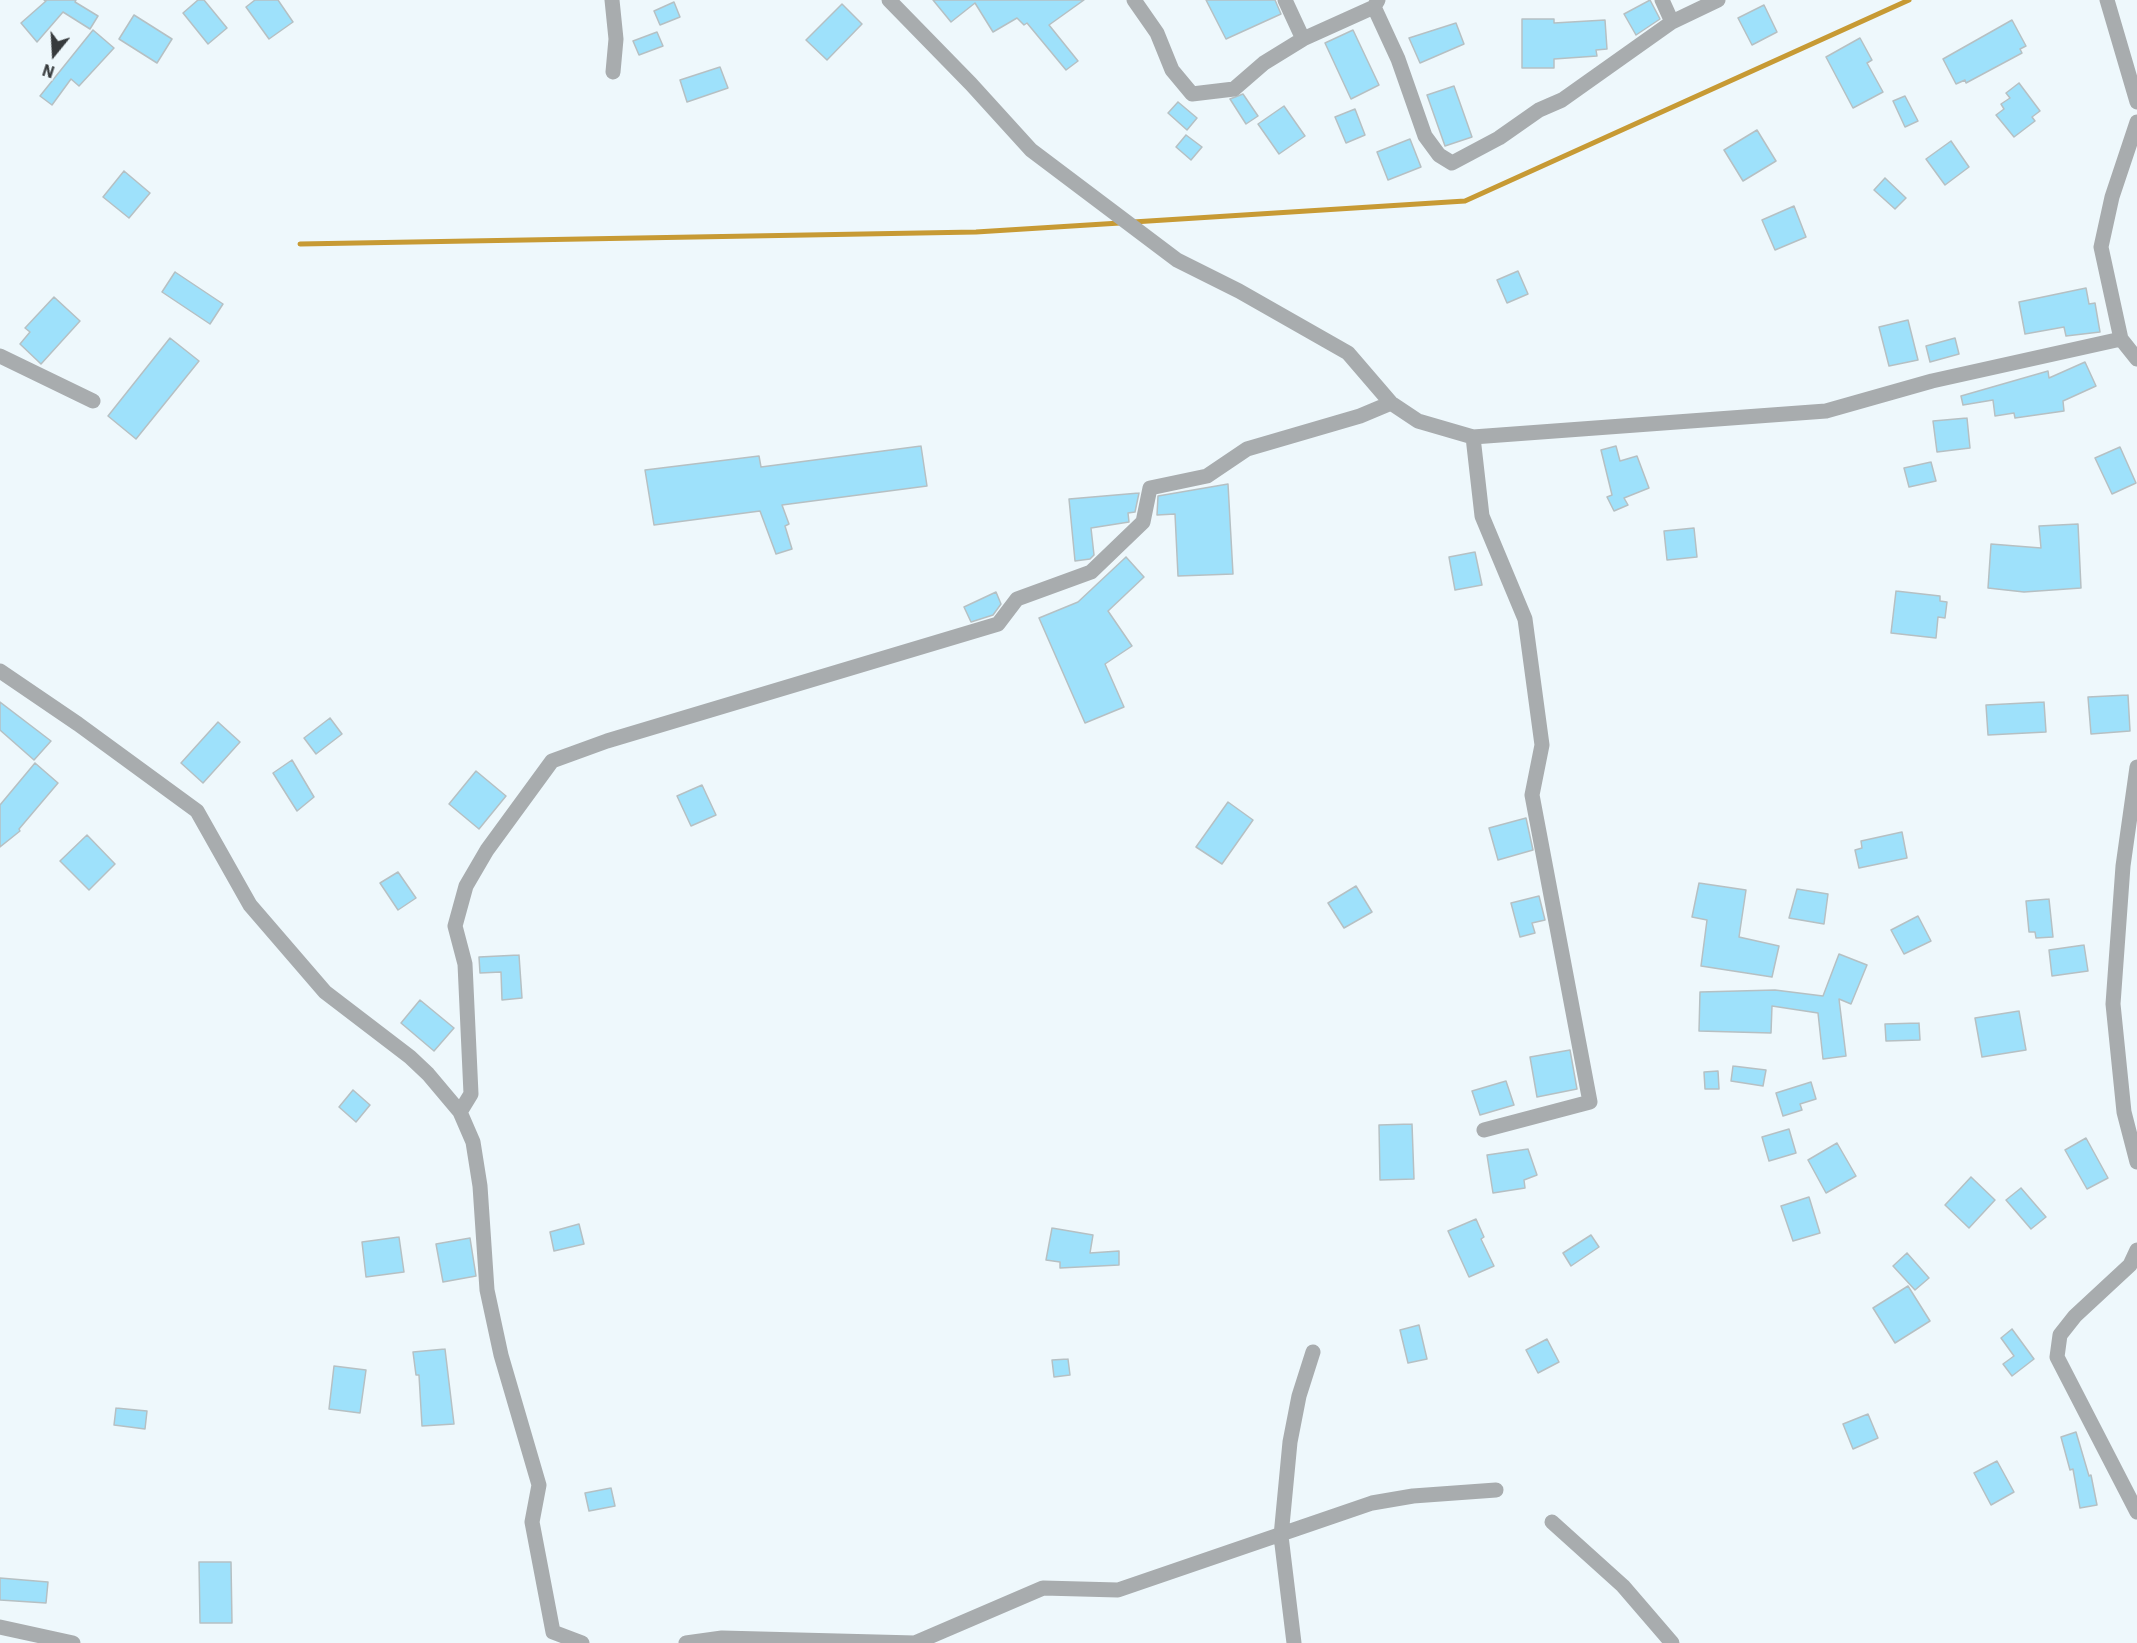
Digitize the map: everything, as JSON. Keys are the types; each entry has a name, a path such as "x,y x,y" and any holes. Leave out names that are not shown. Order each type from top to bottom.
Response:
{"street":[{"path":"612,0 616,39 613,72"},
{"path":"889,0 971,84 1031,150 1177,260 1239,291 1348,353 1390,403 1418,421 1473,437 1826,411 1932,381 2121,339"},
{"path":"1134,0 1157,33 1172,70 1192,94 1234,89 1264,63 1303,39 1376,3 1425,136 1439,156 1452,163 1499,138 1539,110 1562,100 1672,22 1718,0"},
{"path":"1286,0 1303,39"},
{"path":"1662,0 1672,22"},
{"path":"2108,0 2137,102"},
{"path":"2137,122 2112,196 2101,247 2121,339 2137,359"},
{"path":"0,356 93,401"},
{"path":"460,1112 471,1094 465,964 455,926 466,886 487,850 552,761 607,741 998,624 1017,598 1091,573 1143,522 1150,488 1207,476 1247,449 1360,417 1390,403"},
{"path":"1473,437 1482,516 1525,619 1542,745 1532,795 1590,1102 1484,1130"},
{"path":"0,671 198,811 250,905 325,992 410,1058 460,1112 473,1142 480,1185 487,1290 501,1355 539,1485 532,1522 548,1637 582,1643"},
{"path":"2137,767 2123,866 2113,1004 2124,1112 2137,1162"},
{"path":"2137,1250 2130,1265 2075,1316 2060,1335 2057,1357 2137,1512"},
{"path":"1294,1643 1281,1536 1290,1442 1299,1396 1313,1352"},
{"path":"686,1643 722,1638 915,1642 1043,1588 1118,1590 1372,1503 1413,1496 1496,1490"},
{"path":"1552,1522 1623,1586 1671,1643"},
{"path":"0,1627 73,1643"}],"building":[{"path":"44,0 76,0 75,2 98,16 90,29 63,12 37,42 21,23 46,1"},
{"path":"198,0 204,0 227,28 208,44 183,13"},
{"path":"255,0 278,0 293,22 269,39 246,7"},
{"path":"933,0 1084,0 1049,25 1078,61 1066,70 1027,23 1024,25 1017,18 993,32 975,3 951,22"},
{"path":"1206,0 1275,0 1281,14 1226,39"},
{"path":"1650,0 1660,19 1636,35 1624,14"},
{"path":"674,2 680,17 660,25 654,11"},
{"path":"842,4 862,24 827,60 806,40"},
{"path":"1764,5 1777,32 1752,45 1738,18"},
{"path":"134,15 172,39 157,63 119,39"},
{"path":"1522,19 1554,19 1554,23 1605,20 1607,49 1596,50 1597,56 1554,59 1554,68 1522,68"},
{"path":"2012,20 2026,46 2020,49 2022,53 1966,83 1965,80 1956,84 1943,59"},
{"path":"1456,23 1464,44 1420,63 1409,38"},
{"path":"93,30 114,48 79,86 71,79 52,105 40,96"},
{"path":"1353,30 1379,85 1351,99 1325,43"},
{"path":"657,32 663,46 639,55 633,41"},
{"path":"1860,38 1872,60 1867,63 1883,92 1853,108 1826,57"},
{"path":"720,67 728,88 687,102 680,80"},
{"path":"2019,83 2040,111 2032,117 2035,121 2014,137 1996,115 2004,109 2001,104 2010,98 2006,93"},
{"path":"1454,86 1472,137 1445,146 1427,95"},
{"path":"1243,94 1258,116 1246,124 1230,99"},
{"path":"1905,96 1918,121 1905,127 1893,101"},
{"path":"1178,102 1197,118 1187,130 1168,113"},
{"path":"1284,106 1305,136 1279,154 1258,124"},
{"path":"1355,109 1365,135 1346,143 1335,117"},
{"path":"1757,130 1776,161 1743,181 1724,150"},
{"path":"1186,135 1202,147 1191,160 1176,147"},
{"path":"1410,139 1421,167 1388,180 1377,152"},
{"path":"1951,141 1969,167 1945,185 1926,159"},
{"path":"124,171 150,193 129,218 103,197"},
{"path":"1885,178 1906,198 1895,209 1874,190"},
{"path":"1794,206 1806,237 1775,250 1762,220"},
{"path":"1518,271 1528,294 1507,303 1497,280"},
{"path":"175,272 223,304 210,324 162,292"},
{"path":"2086,288 2089,304 2095,303 2100,332 2066,336 2064,327 2025,334 2019,302"},
{"path":"54,297 80,321 41,364 20,344 30,332 25,328"},
{"path":"1908,320 1918,360 1889,366 1879,327"},
{"path":"170,338 199,361 136,439 108,416"},
{"path":"1955,338 1959,354 1930,362 1926,346"},
{"path":"2085,362 2096,386 2063,401 2064,411 2015,418 2014,413 1995,416 1993,400 1963,405 1961,396 2048,371 2049,378"},
{"path":"1967,418 1970,448 1937,452 1933,421"},
{"path":"921,446 927,486 782,505 789,524 785,526 792,549 776,554 760,511 654,525 645,470 759,456 761,467"},
{"path":"1616,446 1620,461 1637,456 1649,488 1624,498 1628,505 1614,511 1607,497 1612,495 1601,450"},
{"path":"2120,447 2136,483 2112,494 2095,458"},
{"path":"1931,462 1936,481 1909,487 1904,468"},
{"path":"1228,484 1233,574 1178,576 1175,514 1157,515 1158,496"},
{"path":"1139,493 1135,512 1128,513 1129,522 1091,528 1094,555 1090,559 1075,561 1069,499"},
{"path":"2078,524 2081,588 2024,592 1988,588 1991,544 2041,548 2039,526"},
{"path":"1694,528 1697,557 1667,560 1664,531"},
{"path":"1475,552 1482,585 1455,590 1449,557"},
{"path":"1126,557 1144,577 1108,611 1132,646 1105,664 1124,707 1085,723 1039,618 1078,602"},
{"path":"1896,591 1940,596 1940,601 1947,602 1945,618 1938,617 1936,638 1891,633"},
{"path":"996,592 1001,604 993,615 971,622 964,607"},
{"path":"2128,695 2130,731 2091,734 2088,697"},
{"path":"0,702 51,741 34,760 0,730"},
{"path":"2044,702 2046,732 1988,735 1986,705"},
{"path":"330,718 342,734 316,754 304,738"},
{"path":"218,722 240,742 203,783 181,763"},
{"path":"292,760 314,797 297,811 273,773"},
{"path":"35,763 58,783 19,829 20,831 0,847 0,805"},
{"path":"476,771 506,796 479,829 449,804"},
{"path":"702,785 716,815 691,826 677,796"},
{"path":"1228,802 1253,820 1222,864 1196,847"},
{"path":"1526,818 1533,850 1498,860 1489,828"},
{"path":"1902,832 1907,858 1859,868 1855,850 1862,848 1861,841"},
{"path":"87,835 115,864 89,890 60,861"},
{"path":"398,872 416,898 398,910 380,883"},
{"path":"1699,883 1746,890 1739,937 1779,946 1772,977 1701,966 1707,920 1692,917"},
{"path":"1356,886 1372,912 1344,928 1328,903"},
{"path":"1797,889 1828,894 1824,924 1789,918"},
{"path":"1539,896 1545,920 1532,923 1535,933 1520,937 1511,903"},
{"path":"2049,899 2053,937 2036,938 2035,932 2029,932 2026,901"},
{"path":"1918,916 1931,941 1904,954 1891,930"},
{"path":"2084,945 2088,971 2052,976 2049,950"},
{"path":"1839,954 1867,965 1851,1004 1839,999 1846,1056 1823,1059 1818,1013 1772,1006 1771,1033 1699,1031 1700,992 1775,990 1823,996"},
{"path":"519,955 522,998 502,1000 501,972 480,973 479,957"},
{"path":"420,1000 454,1028 434,1051 401,1023"},
{"path":"2019,1011 2026,1050 1982,1057 1975,1018"},
{"path":"1919,1023 1920,1040 1886,1041 1885,1024"},
{"path":"1570,1050 1577,1089 1537,1097 1530,1057"},
{"path":"1733,1066 1766,1070 1763,1086 1731,1081"},
{"path":"1718,1071 1719,1089 1705,1089 1704,1072"},
{"path":"1506,1081 1514,1105 1480,1115 1472,1091"},
{"path":"1811,1082 1816,1099 1800,1104 1802,1110 1783,1116 1776,1093"},
{"path":"353,1090 370,1105 356,1122 339,1107"},
{"path":"1412,1124 1414,1179 1380,1180 1379,1125"},
{"path":"1789,1129 1796,1153 1769,1161 1762,1137"},
{"path":"2086,1138 2108,1178 2087,1189 2065,1150"},
{"path":"1837,1143 1856,1176 1826,1193 1808,1160"},
{"path":"1528,1149 1537,1175 1524,1180 1525,1188 1493,1193 1487,1155"},
{"path":"1971,1177 1995,1200 1969,1228 1945,1205"},
{"path":"2021,1188 2046,1217 2031,1229 2006,1200"},
{"path":"1809,1197 1820,1233 1793,1241 1781,1206"},
{"path":"1476,1219 1484,1237 1481,1239 1494,1266 1469,1277 1448,1231"},
{"path":"579,1224 584,1244 554,1251 550,1232"},
{"path":"1052,1228 1093,1235 1090,1253 1119,1251 1119,1265 1060,1268 1060,1262 1046,1260"},
{"path":"1591,1235 1599,1247 1571,1266 1563,1253"},
{"path":"399,1237 404,1272 366,1277 362,1242"},
{"path":"470,1238 476,1276 443,1282 436,1244"},
{"path":"1907,1253 1929,1278 1915,1290 1893,1266"},
{"path":"1908,1286 1930,1321 1895,1343 1873,1308"},
{"path":"1419,1325 1427,1359 1408,1363 1400,1330"},
{"path":"2012,1329 2034,1359 2012,1376 2003,1364 2014,1356 2001,1338"},
{"path":"1547,1339 1559,1362 1538,1373 1526,1350"},
{"path":"445,1349 454,1424 422,1426 419,1375 416,1375 413,1352"},
{"path":"1068,1359 1070,1375 1054,1377 1052,1360"},
{"path":"334,1366 366,1370 360,1413 329,1409"},
{"path":"116,1408 147,1411 145,1429 114,1425"},
{"path":"1868,1414 1878,1438 1853,1449 1843,1424"},
{"path":"2076,1432 2089,1476 2091,1475 2097,1505 2080,1508 2073,1469 2070,1470 2061,1437"},
{"path":"1997,1461 2014,1492 1991,1505 1974,1473"},
{"path":"611,1488 615,1506 589,1511 585,1493"},
{"path":"199,1562 231,1562 232,1623 200,1623"},
{"path":"0,1578 48,1582 46,1603 0,1600"}],"waterway":[{"path":"1133,222 1465,201 1909,0"},
{"path":"300,244 976,232 1120,223"}]}
